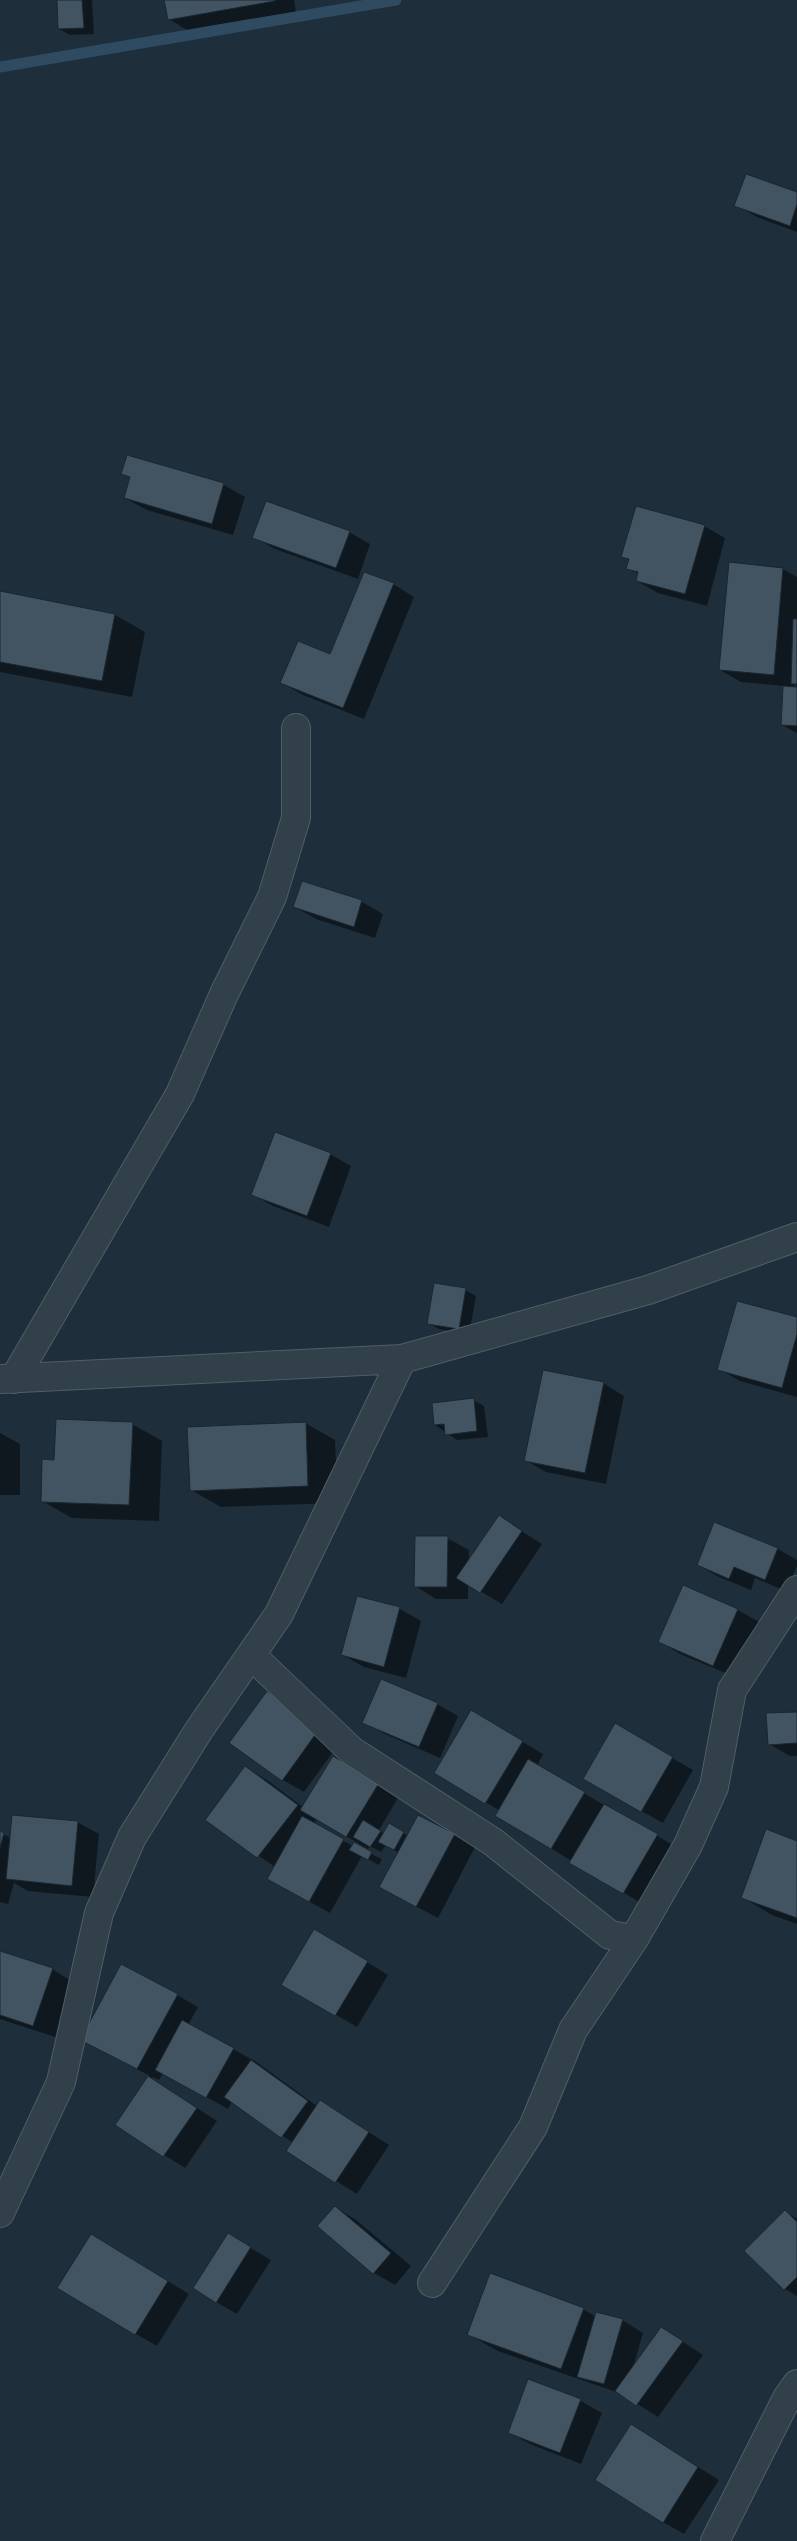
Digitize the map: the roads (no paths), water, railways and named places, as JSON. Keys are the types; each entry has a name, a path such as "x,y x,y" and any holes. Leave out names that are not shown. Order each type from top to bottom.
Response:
{"street":[{"path":"7,1379 180,1094 224,994 272,897 296,818 296,728"},
{"path":"7,1379 402,1359 648,1290 797,1237"},
{"path":"0,2213 60,2082 99,1913 132,1837 199,1730 279,1614 402,1359"},
{"path":"432,2283 533,2127 573,2030 634,1939 688,1846 714,1788 732,1690 797,1590"},
{"path":"251,1655 352,1751 493,1842 610,1935 634,1939"},
{"path":"715,2541 787,2398 797,2384"}],"waterway":[{"path":"0,67 396,0"}]}
